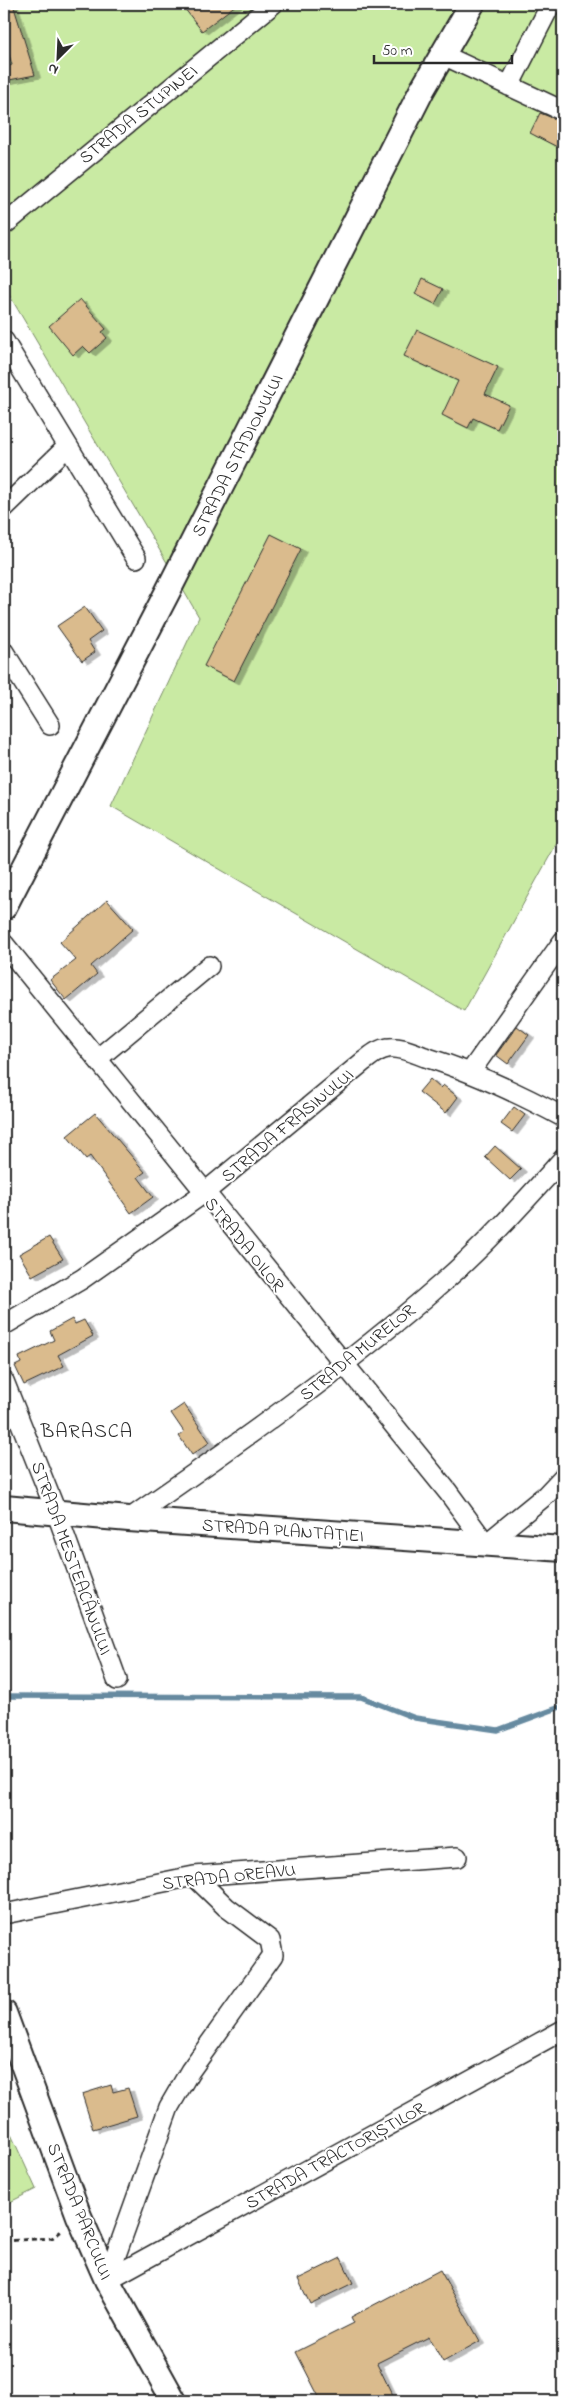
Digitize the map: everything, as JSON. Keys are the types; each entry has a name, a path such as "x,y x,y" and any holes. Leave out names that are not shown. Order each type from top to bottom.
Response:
{"main road":[{"name":"STRADA STADIONULUI","path":"4,906 441,54 472,4"},
{"name":"STRADA PLANTAȚIEI","path":"4,1508 57,1514 563,1549"},
{"name":"STRADA PARCULUI","path":"4,2014 80,2216 107,2280 174,2401"}],"street":[{"name":"STRADA STUPINEI","path":"4,225 273,4"},
{"path":"509,86 551,4"},
{"path":"441,54 563,111"},
{"path":"4,341 136,558"},
{"path":"4,508 67,447"},
{"path":"4,652 50,725"},
{"path":"471,1071 563,941"},
{"name":"STRADA OILOR","path":"4,944 448,1492 486,1544"},
{"path":"97,1059 209,966"},
{"name":"STRADA FRASINULUI","path":"4,1325 82,1279 204,1193 364,1061 381,1050 389,1048 406,1050 471,1071 513,1090 563,1117"},
{"name":"STRADA MURELOR","path":"129,1519 344,1366 472,1256 563,1159"},
{"name":"STRADA MESTEACĂNULUI","path":"4,1381 57,1514 117,1680"},
{"path":"486,1544 546,1495 563,1477"},
{"name":"STRADA OREAVU","path":"4,1914 194,1876 457,1857"},
{"path":"107,2280 169,2107 190,2071 273,1955 270,1940 226,1907 194,1876"},
{"name":"STRADA TRACTORIȘTILOR","path":"107,2280 563,2030"}],"path":[{"path":"4,2240 52,2238 80,2216"}],"green space":[{"path":"4,4 563,4 563,832 464,1011 111,806 199,617 4,286"},
{"path":"4,2119 36,2189 4,2205"}],"building":[{"path":"4,4 13,4 35,75 4,81 4,67 12,65 4,38"},
{"path":"181,4 237,4 202,31"},
{"path":"540,113 563,122 563,150 530,133"},
{"path":"422,279 443,289 435,304 415,294"},
{"path":"80,299 106,329 102,332 107,338 90,353 83,346 73,355 49,326"},
{"path":"417,330 498,367 485,394 509,405 497,429 473,418 468,428 442,415 458,381 404,356"},
{"path":"271,534 301,549 234,681 204,666"},
{"path":"85,607 102,631 88,641 95,652 82,661 57,626"},
{"path":"107,900 133,929 91,966 97,974 66,1000 50,980 76,960 60,942"},
{"path":"517,1026 529,1035 508,1064 496,1055"},
{"path":"430,1079 440,1088 443,1085 458,1097 446,1113 419,1092"},
{"path":"514,1107 525,1115 512,1132 501,1124"},
{"path":"95,1113 145,1172 138,1177 153,1197 131,1213 90,1156 86,1159 67,1136"},
{"path":"495,1146 521,1169 510,1180 485,1157"},
{"path":"49,1237 63,1259 32,1276 19,1254"},
{"path":"72,1319 75,1324 84,1320 93,1336 58,1355 64,1366 24,1385 15,1366 21,1363 19,1357 54,1340 50,1331"},
{"path":"184,1404 210,1442 192,1455 179,1436 184,1432 171,1413"},
{"path":"111,2085 113,2092 128,2088 137,2116 93,2129 82,2094"},
{"path":"341,2258 353,2283 310,2304 298,2279"},
{"path":"440,2270 480,2341 443,2362 429,2337 377,2363 393,2396 383,2401 321,2401 296,2352 354,2323 351,2317"}],"waterway":[{"path":"4,1696 361,1697 415,1718 498,1730 563,1706"}],"district":[{"name":"BARASCA","path":"87,1430"}]}
